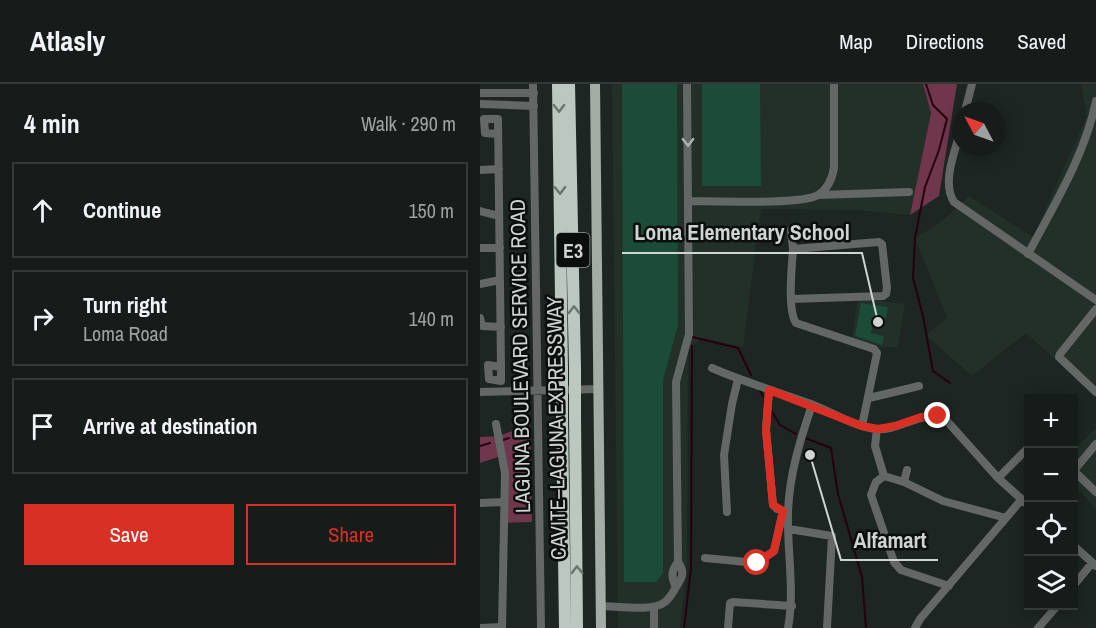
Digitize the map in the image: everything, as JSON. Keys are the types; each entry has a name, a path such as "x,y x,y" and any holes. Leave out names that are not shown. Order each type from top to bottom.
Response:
{"highway":[{"name":"CAVITE–LAGUNA EXPRESSWAY","path":"558,84 578,628"},
{"name":"CAVITE–LAGUNA EXPRESSWAY","path":"568,368 569,84"},
{"name":"CAVITE–LAGUNA EXPRESSWAY","path":"565,628 569,415"}],"main road":[{"path":"595,84 601,628"}],"street":[{"path":"601,606 654,607 665,602 675,587 672,578 673,569 678,562 676,382 689,334 687,84"},
{"path":"818,195 826,189 834,168 834,84"},
{"path":"967,102 972,84"},
{"path":"480,93 533,89"},
{"name":"LAGUNA BOULEVARD SERVICE ROAD","path":"533,89 541,628"},
{"path":"1028,254 1069,176 1091,123 1096,101"},
{"path":"480,104 534,106"},
{"path":"498,134 501,367"},
{"path":"955,156 950,176 951,197 957,204 1096,300"},
{"path":"480,170 499,169"},
{"path":"689,201 795,200 818,195 909,192"},
{"path":"480,211 499,216"},
{"path":"791,230 793,318 796,322 874,349 877,357 862,426"},
{"path":"792,299 883,296 887,288 884,248 879,242 793,249"},
{"path":"480,248 500,248"},
{"path":"480,284 500,280"},
{"path":"1096,309 1059,357 1096,392"},
{"path":"480,318 482,326 501,327"},
{"path":"712,368 862,426 878,429 921,417 938,416 946,420 998,478 1024,501"},
{"path":"727,512 724,455 738,379"},
{"path":"869,398 919,386"},
{"path":"480,392 598,389"},
{"path":"769,390 766,430 773,505 787,518 832,536 827,628"},
{"path":"788,628 792,606 787,518 797,450 812,405"},
{"path":"481,628 502,627 505,473 496,424"},
{"path":"878,429 875,447 884,476"},
{"path":"1096,444 1076,468 1076,472 1096,492"},
{"path":"998,478 1024,453"},
{"path":"904,482 907,470"},
{"path":"884,476 904,482 943,501 1006,518"},
{"path":"884,476 876,482 871,495 894,562 901,570 949,586"},
{"path":"480,503 504,502"},
{"path":"915,628 920,618 1006,518 1024,503"},
{"path":"705,558 757,563 774,551 787,518"},
{"path":"1078,550 1094,564 1078,579"},
{"path":"728,628 729,603 792,606"},
{"path":"654,607 654,628"},
{"path":"1038,628 1054,610"}],"shaded area":[{"path":"612,84 923,84 931,113 910,215 858,210 761,209 743,347 704,338 688,348 687,567 680,628 618,628"},
{"path":"923,84 957,84 954,102 952,102 939,196 910,215 931,113"},
{"path":"1081,84 1096,84 1096,397 1026,333 972,376 926,335 947,318 915,238 941,222 969,196 1033,237 1087,116"},
{"path":"858,298 905,304 898,347 883,348 852,339"},
{"path":"530,425 532,522 503,523 501,456 480,463 480,437 498,436"},
{"path":"1096,428 1096,509 1078,489 1078,446"}],"building":[{"path":"622,84 677,84 678,325 663,380 663,573 656,582 624,582"},
{"path":"702,84 760,84 761,186 702,186"},
{"path":"861,303 888,307 886,318 874,317 871,333 884,336 882,345 855,336"}],"waterway":[{"path":"926,84 933,105 947,119 939,150 925,187 915,238 913,278 933,371 950,383"},
{"path":"692,337 738,348 751,375"},
{"path":"684,628 691,568 692,346"},
{"path":"759,389 765,399"},
{"path":"771,410 780,425 796,434"},
{"path":"503,440 509,438"},
{"path":"805,438 831,448 838,494 862,577 866,628"},
{"path":"480,446 490,443"}],"place":[{"name":"Loma Elementary School","path":"878,322"},
{"name":"Alfamart","path":"810,455"}],"route":[{"path":"757,563 774,551 783,511 773,505 766,430 769,390 862,426 878,429 921,417 938,416"}]}
